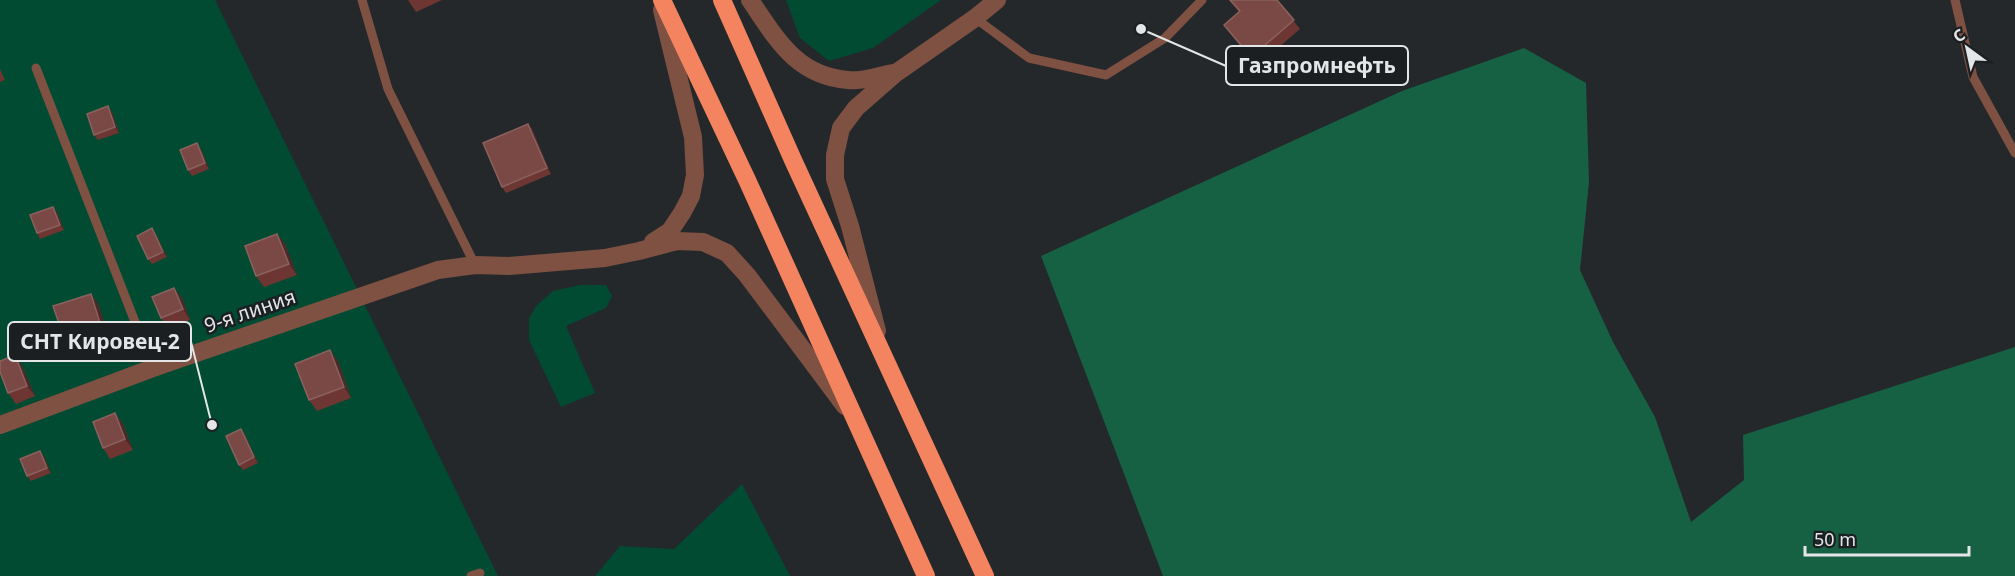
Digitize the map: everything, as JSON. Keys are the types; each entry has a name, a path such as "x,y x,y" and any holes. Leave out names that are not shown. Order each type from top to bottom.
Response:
{"highway":[{"path":"661,0 748,182 926,576"},
{"path":"722,0 985,576"}],"street":[{"path":"639,251 670,231 691,196 695,175 693,137 661,0"},
{"path":"750,0 782,47 808,69 849,81 896,73"},
{"path":"883,355 850,226 835,178 835,155 841,128 856,108 896,73 997,0"},
{"name":"9-я линия","path":"0,425 153,368 438,270 475,265 509,266 605,258 677,241 703,242 727,253 747,275 855,418"}],"lane":[{"path":"362,0 388,89 475,265"},
{"path":"975,18 1029,58 1106,75 1165,38 1202,0"},
{"path":"1955,0 1973,77 2015,153"},
{"path":"36,68 153,368"}],"green space":[{"path":"0,0 215,0 498,576 0,576"},
{"path":"786,0 941,0 873,48 829,61 800,38"},
{"path":"1524,48 1586,83 1589,182 1580,270 1613,342 1655,417 1691,522 1744,480 1743,435 2015,347 2015,576 1163,576 1041,256 1402,91"},
{"path":"580,285 606,285 612,296 606,308 566,326 595,393 561,407 529,340 529,319 536,306 553,291"},
{"path":"742,484 790,576 595,576 620,546 674,549"}],"building":[{"path":"1230,0 1277,0 1294,20 1251,57 1224,25 1240,11"},
{"path":"108,106 115,127 94,135 87,114"},
{"path":"528,124 547,168 502,187 483,143"},
{"path":"197,143 205,163 188,170 180,150"},
{"path":"53,207 60,225 37,233 30,215"},
{"path":"152,228 163,252 148,259 137,236"},
{"path":"277,234 289,264 256,276 245,246"},
{"path":"174,288 183,309 161,318 152,297"},
{"path":"91,294 101,326 64,338 53,306"},
{"path":"330,350 344,387 309,400 295,364"},
{"path":"15,355 27,386 8,393 0,372 0,361"},
{"path":"115,413 125,439 103,448 93,422"},
{"path":"241,429 254,457 239,465 226,436"},
{"path":"40,451 47,468 27,476 20,459"}],"place":[{"name":"Газпромнефть","path":"1141,29"},
{"name":"СНТ Кировец-2","path":"212,425"}]}
